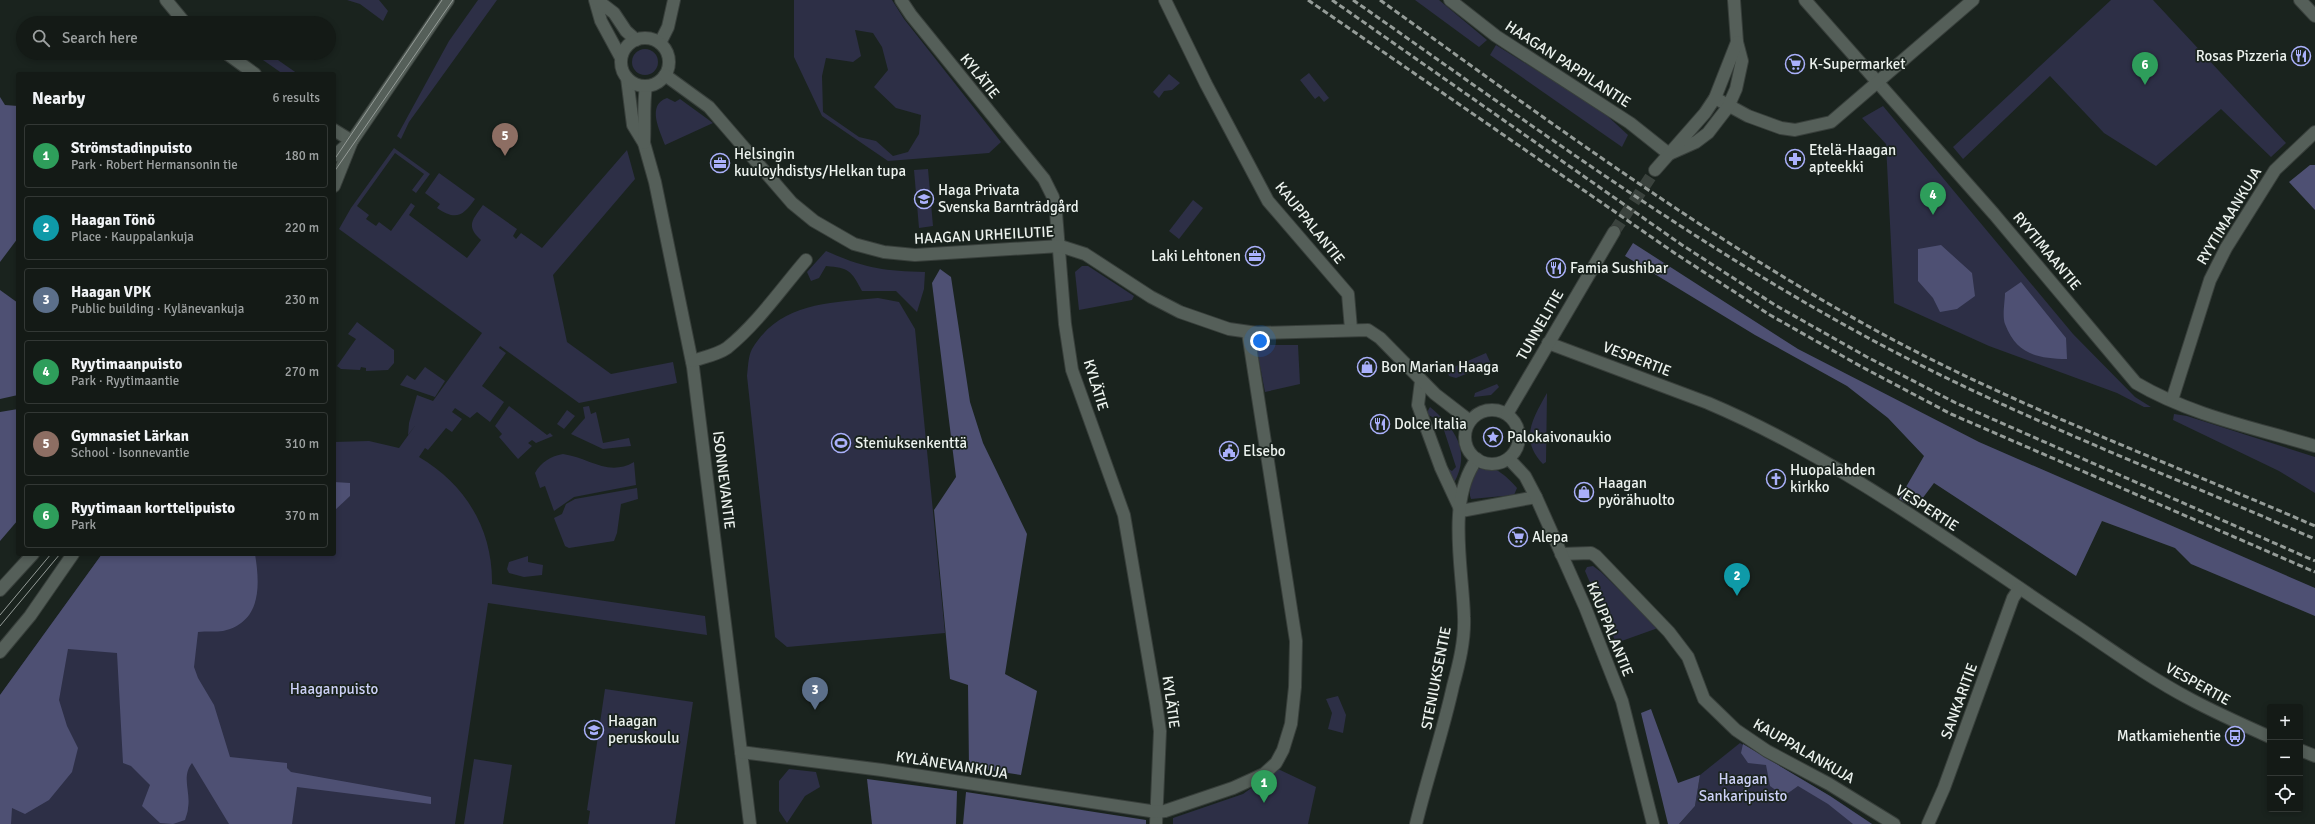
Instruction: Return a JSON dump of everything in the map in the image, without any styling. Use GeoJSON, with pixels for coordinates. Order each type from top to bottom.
{"type":"FeatureCollection","features":[{"type":"Feature","properties":{"kind":"street"},"geometry":{"type":"LineString","coordinates":[[166,0],[179,16]]}},
{"type":"Feature","properties":{"kind":"street"},"geometry":{"type":"LineString","coordinates":[[336,181],[352,141],[448,0]]}},
{"type":"Feature","properties":{"kind":"street"},"geometry":{"type":"LineString","coordinates":[[596,0],[614,13],[626,31],[636,40]]}},
{"type":"Feature","properties":{"kind":"street"},"geometry":{"type":"LineString","coordinates":[[596,0],[601,21],[621,58],[623,72],[627,78],[639,86],[646,86],[660,81],[668,69],[668,54],[660,43],[644,38],[636,40],[624,50],[621,58]]}},
{"type":"Feature","properties":{"kind":"street"},"geometry":{"type":"LineString","coordinates":[[660,43],[668,27],[674,0]]}},
{"type":"Feature","properties":{"kind":"street","name":"KYLÄTIE"},"geometry":{"type":"LineString","coordinates":[[901,0],[911,15],[1044,178],[1053,197],[1060,246],[1066,324],[1072,370],[1124,515],[1156,702],[1160,731],[1156,818]]}},
{"type":"Feature","properties":{"kind":"street","name":"KAUPPALANTIE"},"geometry":{"type":"LineString","coordinates":[[1165,0],[1206,84],[1268,201],[1348,294],[1351,329]]}},
{"type":"Feature","properties":{"kind":"street","name":"HAAGAN PAPPILANTIE"},"geometry":{"type":"LineString","coordinates":[[1450,0],[1496,36],[1630,123],[1669,154]]}},
{"type":"Feature","properties":{"kind":"street"},"geometry":{"type":"LineString","coordinates":[[1669,154],[1696,142],[1708,133],[1728,107],[1736,88],[1742,61],[1737,42],[1734,0]]}},
{"type":"Feature","properties":{"kind":"street","name":"RYYTIMAANTIE"},"geometry":{"type":"LineString","coordinates":[[1805,0],[1994,214],[2136,383],[2156,395],[2212,416],[2315,446]]}},
{"type":"Feature","properties":{"kind":"street"},"geometry":{"type":"LineString","coordinates":[[1715,98],[1728,107],[1781,128],[1795,130],[1831,122],[1973,0]]}},
{"type":"Feature","properties":{"kind":"street"},"geometry":{"type":"LineString","coordinates":[[2300,0],[2315,16]]}},
{"type":"Feature","properties":{"kind":"street"},"geometry":{"type":"LineString","coordinates":[[1655,170],[1705,113],[1715,98],[1737,42]]}},
{"type":"Feature","properties":{"kind":"street"},"geometry":{"type":"LineString","coordinates":[[236,60],[252,72]]}},
{"type":"Feature","properties":{"kind":"street","name":"HAAGAN URHEILUTIE"},"geometry":{"type":"LineString","coordinates":[[665,75],[709,107],[792,203],[814,221],[854,244],[884,252],[915,255],[1060,246],[1085,254],[1151,297],[1180,312],[1229,329],[1248,333],[1351,329]]}},
{"type":"Feature","properties":{"kind":"street","name":"ISONNEVANTIE"},"geometry":{"type":"LineString","coordinates":[[627,78],[633,125],[644,143]]}},
{"type":"Feature","properties":{"kind":"street","name":"ISONNEVANTIE"},"geometry":{"type":"LineString","coordinates":[[646,86],[643,107],[645,123],[644,143],[670,248],[692,361],[730,650],[750,824]]}},
{"type":"Feature","properties":{"kind":"street"},"geometry":{"type":"LineString","coordinates":[[336,131],[352,141]]}},
{"type":"Feature","properties":{"kind":"street","name":"RYYTIMAANKUJA"},"geometry":{"type":"LineString","coordinates":[[2172,400],[2210,280],[2226,248],[2275,170],[2315,132]]}},
{"type":"Feature","properties":{"kind":"street"},"geometry":{"type":"LineString","coordinates":[[336,154],[352,141]]}},
{"type":"Feature","properties":{"kind":"street","name":"TUNNELITIE"},"geometry":{"type":"LineString","coordinates":[[1507,414],[1614,232]]}},
{"type":"Feature","properties":{"kind":"street"},"geometry":{"type":"LineString","coordinates":[[692,361],[716,354],[727,348],[752,323],[806,260]]}},
{"type":"Feature","properties":{"kind":"street"},"geometry":{"type":"LineString","coordinates":[[1351,329],[1368,330],[1380,338],[1422,381],[1470,421]]}},
{"type":"Feature","properties":{"kind":"street"},"geometry":{"type":"LineString","coordinates":[[1156,818],[1233,788],[1264,774],[1276,763],[1283,750],[1291,724],[1295,688],[1296,640],[1248,333]]}},
{"type":"Feature","properties":{"kind":"street","name":"VESPERTIE"},"geometry":{"type":"LineString","coordinates":[[1548,343],[1734,414],[1812,456],[1918,520],[2178,693],[2216,713],[2267,736]]}},
{"type":"Feature","properties":{"kind":"street"},"geometry":{"type":"LineString","coordinates":[[1422,381],[1418,405],[1441,468],[1461,510],[1536,497]]}},
{"type":"Feature","properties":{"kind":"street"},"geometry":{"type":"LineString","coordinates":[[1487,410],[1500,411],[1507,414],[1514,420],[1520,436],[1517,448],[1509,459],[1493,464],[1477,459],[1471,454],[1466,442],[1466,429],[1470,421],[1476,415],[1487,410]]}},
{"type":"Feature","properties":{"kind":"street","name":"STENIUKSENTIE"},"geometry":{"type":"LineString","coordinates":[[1416,824],[1443,729],[1461,652],[1464,618],[1458,532],[1464,482],[1477,459]]}},
{"type":"Feature","properties":{"kind":"street","name":"KAUPPALANTIE"},"geometry":{"type":"LineString","coordinates":[[1509,459],[1525,476],[1536,497],[1622,701],[1653,824]]}},
{"type":"Feature","properties":{"kind":"street","name":"KAUPPALANKUJA"},"geometry":{"type":"LineString","coordinates":[[1561,554],[1591,553],[1596,556],[1669,632],[1688,657],[1704,699],[1736,730],[1767,751],[1829,784],[1894,824]]}},
{"type":"Feature","properties":{"kind":"street"},"geometry":{"type":"LineString","coordinates":[[0,590],[31,556]]}},
{"type":"Feature","properties":{"kind":"street"},"geometry":{"type":"LineString","coordinates":[[0,652],[30,616],[72,556]]}},
{"type":"Feature","properties":{"kind":"street","name":"SANKARITIE"},"geometry":{"type":"LineString","coordinates":[[1928,824],[1944,788],[2019,588]]}},
{"type":"Feature","properties":{"kind":"street"},"geometry":{"type":"LineString","coordinates":[[2303,751],[2315,756]]}},
{"type":"Feature","properties":{"kind":"street","name":"KYLÄNEVANKUJA"},"geometry":{"type":"LineString","coordinates":[[741,752],[882,770],[1156,818]]}},
{"type":"Feature","properties":{"kind":"green space"},"geometry":{"type":"Polygon","coordinates":[[[347,0],[379,0],[388,11],[383,21],[360,4],[347,0]]]}},
{"type":"Feature","properties":{"kind":"green space"},"geometry":{"type":"Polygon","coordinates":[[[478,0],[497,0],[409,122],[401,139],[397,136],[449,41],[478,0]]]}},
{"type":"Feature","properties":{"kind":"green space"},"geometry":{"type":"Polygon","coordinates":[[[794,0],[892,0],[904,19],[1001,142],[989,153],[888,161],[822,116],[794,57],[794,0]],[[855,30],[861,56],[853,62],[826,58],[822,76],[823,112],[859,137],[876,141],[893,156],[908,152],[919,134],[921,115],[896,108],[874,87],[888,70],[882,47],[873,33],[855,30]]]}},
{"type":"Feature","properties":{"kind":"green space"},"geometry":{"type":"Polygon","coordinates":[[[1415,0],[1439,0],[1487,40],[1479,47],[1415,0]]]}},
{"type":"Feature","properties":{"kind":"green space"},"geometry":{"type":"Polygon","coordinates":[[[2111,0],[2153,0],[2286,143],[2271,157],[2221,109],[2156,166],[2104,133],[2050,76],[1963,159],[1953,147],[2111,0]]]}},
{"type":"Feature","properties":{"kind":"green space"},"geometry":{"type":"Polygon","coordinates":[[[1496,45],[1602,111],[1628,135],[1622,147],[1490,55],[1496,45]]]}},
{"type":"Feature","properties":{"kind":"green space"},"geometry":{"type":"Polygon","coordinates":[[[645,49],[654,53],[658,62],[654,71],[645,75],[636,71],[632,62],[636,53],[645,49]]]}},
{"type":"Feature","properties":{"kind":"green space"},"geometry":{"type":"Polygon","coordinates":[[[263,60],[278,60],[295,72],[280,72],[263,60]]]}},
{"type":"Feature","properties":{"kind":"green space"},"geometry":{"type":"Polygon","coordinates":[[[1309,73],[1329,98],[1324,102],[1319,96],[1315,99],[1300,80],[1309,73]]]}},
{"type":"Feature","properties":{"kind":"green space"},"geometry":{"type":"Polygon","coordinates":[[[1169,74],[1180,83],[1172,90],[1164,91],[1159,98],[1153,92],[1169,74]]]}},
{"type":"Feature","properties":{"kind":"green space"},"geometry":{"type":"Polygon","coordinates":[[[667,98],[675,102],[680,99],[713,123],[665,145],[656,119],[656,112],[657,106],[661,101],[667,98]]]}},
{"type":"Feature","properties":{"kind":"green space"},"geometry":{"type":"Polygon","coordinates":[[[1883,106],[2073,334],[2135,397],[2151,407],[2144,407],[2117,393],[1989,346],[1894,303],[1886,144],[1862,118],[1883,106]]]}},
{"type":"Feature","properties":{"kind":"green space","name":"Haaganpuisto"},"geometry":{"type":"Polygon","coordinates":[[[394,148],[430,174],[416,193],[412,190],[424,174],[395,153],[357,206],[369,215],[366,219],[376,226],[379,222],[391,231],[411,203],[415,206],[409,215],[467,258],[481,240],[473,231],[472,222],[483,205],[517,229],[513,236],[516,239],[521,233],[542,248],[627,150],[635,179],[553,275],[567,342],[611,374],[673,362],[677,383],[579,403],[500,346],[499,348],[506,353],[482,386],[504,402],[490,422],[477,412],[470,418],[455,408],[452,412],[462,419],[452,432],[446,428],[428,450],[425,448],[419,457],[450,480],[473,510],[487,545],[491,564],[492,584],[705,616],[707,635],[488,603],[455,824],[0,824],[0,695],[101,556],[336,556],[336,442],[369,441],[399,448],[417,423],[408,435],[409,423],[417,395],[433,401],[482,333],[339,229],[351,208],[394,148]]]}},
{"type":"Feature","properties":{"kind":"green space"},"geometry":{"type":"Polygon","coordinates":[[[928,169],[933,226],[919,228],[914,170],[928,169]]]}},
{"type":"Feature","properties":{"kind":"green space"},"geometry":{"type":"Polygon","coordinates":[[[439,173],[475,199],[463,213],[454,215],[444,212],[437,208],[440,204],[425,193],[439,173]]]}},
{"type":"Feature","properties":{"kind":"green space"},"geometry":{"type":"Polygon","coordinates":[[[1193,200],[1203,208],[1179,239],[1169,231],[1193,200]]]}},
{"type":"Feature","properties":{"kind":"green space"},"geometry":{"type":"Polygon","coordinates":[[[826,251],[839,257],[874,268],[925,272],[924,289],[917,312],[896,291],[862,291],[852,274],[845,269],[826,266],[819,278],[811,281],[807,272],[826,251]]]}},
{"type":"Feature","properties":{"kind":"green space"},"geometry":{"type":"Polygon","coordinates":[[[1082,266],[1088,266],[1134,296],[1132,300],[1079,310],[1075,272],[1082,266]]]}},
{"type":"Feature","properties":{"kind":"green space","name":"Steniuksenkenttä"},"geometry":{"type":"Polygon","coordinates":[[[878,298],[899,302],[915,329],[945,633],[787,647],[775,637],[747,376],[748,362],[752,349],[763,334],[777,322],[792,314],[824,304],[878,298]]]}},
{"type":"Feature","properties":{"kind":"green space"},"geometry":{"type":"Polygon","coordinates":[[[357,322],[394,350],[394,363],[388,370],[366,371],[366,368],[361,367],[360,370],[341,369],[337,366],[356,339],[348,334],[357,322]]]}},
{"type":"Feature","properties":{"kind":"green space"},"geometry":{"type":"Polygon","coordinates":[[[1256,345],[1298,345],[1300,384],[1265,392],[1256,345]]]}},
{"type":"Feature","properties":{"kind":"green space"},"geometry":{"type":"Polygon","coordinates":[[[1486,353],[1491,364],[1456,378],[1449,376],[1447,370],[1486,353]]]}},
{"type":"Feature","properties":{"kind":"green space"},"geometry":{"type":"Polygon","coordinates":[[[425,367],[445,381],[435,397],[400,385],[407,375],[415,380],[425,367]]]}},
{"type":"Feature","properties":{"kind":"green space"},"geometry":{"type":"Polygon","coordinates":[[[1497,384],[1499,387],[1491,395],[1474,397],[1475,393],[1497,384]]]}},
{"type":"Feature","properties":{"kind":"green space"},"geometry":{"type":"Polygon","coordinates":[[[1547,393],[1546,462],[1543,464],[1536,455],[1530,437],[1533,420],[1547,393]]]}},
{"type":"Feature","properties":{"kind":"green space"},"geometry":{"type":"Polygon","coordinates":[[[509,406],[547,435],[550,433],[553,436],[536,443],[532,440],[528,443],[532,446],[518,459],[499,437],[502,434],[495,426],[509,406]]]}},
{"type":"Feature","properties":{"kind":"green space"},"geometry":{"type":"Polygon","coordinates":[[[589,406],[591,414],[596,412],[603,443],[629,438],[631,446],[603,449],[571,434],[585,418],[583,407],[589,406]]]}},
{"type":"Feature","properties":{"kind":"green space"},"geometry":{"type":"Polygon","coordinates":[[[1430,407],[1453,431],[1458,440],[1461,450],[1461,460],[1459,471],[1454,483],[1447,468],[1452,471],[1456,467],[1441,421],[1426,414],[1430,407]]]}},
{"type":"Feature","properties":{"kind":"green space"},"geometry":{"type":"Polygon","coordinates":[[[567,410],[575,416],[564,429],[557,424],[567,410]]]}},
{"type":"Feature","properties":{"kind":"green space"},"geometry":{"type":"Polygon","coordinates":[[[2174,414],[2187,416],[2315,457],[2315,493],[2279,471],[2173,420],[2174,414]]]}},
{"type":"Feature","properties":{"kind":"green space"},"geometry":{"type":"Polygon","coordinates":[[[563,454],[607,467],[616,468],[634,462],[636,485],[574,497],[554,511],[545,486],[540,488],[535,473],[547,460],[554,456],[563,454]]]}},
{"type":"Feature","properties":{"kind":"green space"},"geometry":{"type":"Polygon","coordinates":[[[1484,467],[1494,469],[1507,477],[1517,488],[1514,495],[1471,499],[1470,488],[1473,480],[1478,469],[1484,467]]]}},
{"type":"Feature","properties":{"kind":"green space"},"geometry":{"type":"Polygon","coordinates":[[[637,488],[638,499],[621,504],[617,533],[614,541],[569,548],[565,546],[554,518],[562,514],[566,504],[575,499],[637,488]]]}},
{"type":"Feature","properties":{"kind":"green space"},"geometry":{"type":"Polygon","coordinates":[[[528,556],[528,562],[543,565],[542,575],[524,577],[509,573],[507,569],[509,562],[528,556]]]}},
{"type":"Feature","properties":{"kind":"green space"},"geometry":{"type":"Polygon","coordinates":[[[1593,566],[1658,628],[1616,643],[1585,571],[1587,567],[1593,566]]]}},
{"type":"Feature","properties":{"kind":"green space"},"geometry":{"type":"Polygon","coordinates":[[[605,689],[693,702],[675,824],[588,824],[590,811],[587,810],[605,689]]]}},
{"type":"Feature","properties":{"kind":"green space"},"geometry":{"type":"Polygon","coordinates":[[[1338,696],[1346,715],[1343,733],[1328,729],[1332,713],[1326,699],[1338,696]]]}},
{"type":"Feature","properties":{"kind":"green space","name":"Haagan Sankaripuisto"},"geometry":{"type":"Polygon","coordinates":[[[1740,743],[1830,796],[1872,824],[1679,824],[1695,806],[1700,775],[1740,743]]]}},
{"type":"Feature","properties":{"kind":"green space"},"geometry":{"type":"Polygon","coordinates":[[[474,759],[512,765],[503,824],[464,824],[474,759]]]}},
{"type":"Feature","properties":{"kind":"green space"},"geometry":{"type":"Polygon","coordinates":[[[789,769],[816,772],[820,787],[805,796],[787,823],[779,811],[779,781],[789,769]]]}},
{"type":"Feature","properties":{"kind":"green space"},"geometry":{"type":"Polygon","coordinates":[[[1278,769],[1316,787],[1308,824],[1173,824],[1173,818],[1243,794],[1278,769]]]}},
{"type":"Feature","properties":{"kind":"shaded area"},"geometry":{"type":"Polygon","coordinates":[[[0,97],[5,105],[16,106],[16,241],[0,262],[0,97]]]}},
{"type":"Feature","properties":{"kind":"shaded area"},"geometry":{"type":"Polygon","coordinates":[[[2310,165],[2315,165],[2315,210],[2289,182],[2310,165]]]}},
{"type":"Feature","properties":{"kind":"shaded area"},"geometry":{"type":"Polygon","coordinates":[[[1633,243],[1798,349],[1979,442],[2315,588],[2315,616],[2191,564],[2175,548],[2102,521],[2076,576],[1934,483],[1916,507],[1899,499],[1924,456],[1888,418],[1847,386],[1755,335],[1625,256],[1633,243]]]}},
{"type":"Feature","properties":{"kind":"shaded area"},"geometry":{"type":"Polygon","coordinates":[[[1941,245],[1972,273],[1975,296],[1957,309],[1940,312],[1933,298],[1918,281],[1918,249],[1941,245]]]}},
{"type":"Feature","properties":{"kind":"shaded area"},"geometry":{"type":"Polygon","coordinates":[[[940,269],[951,277],[970,402],[983,443],[1027,534],[1005,674],[1037,691],[1021,775],[969,767],[968,685],[950,679],[934,510],[956,477],[932,283],[940,269]]]}},
{"type":"Feature","properties":{"kind":"shaded area"},"geometry":{"type":"Polygon","coordinates":[[[2021,282],[2066,338],[2067,359],[2037,356],[2029,353],[2016,342],[2010,334],[2004,321],[2005,293],[2021,282]]]}},
{"type":"Feature","properties":{"kind":"shaded area"},"geometry":{"type":"Polygon","coordinates":[[[0,290],[16,302],[16,395],[0,399],[0,290]]]}},
{"type":"Feature","properties":{"kind":"shaded area"},"geometry":{"type":"Polygon","coordinates":[[[16,409],[16,522],[0,541],[0,412],[16,409]]]}},
{"type":"Feature","properties":{"kind":"shaded area"},"geometry":{"type":"Polygon","coordinates":[[[336,482],[350,483],[350,496],[336,509],[336,482]]]}},
{"type":"Feature","properties":{"kind":"shaded area"},"geometry":{"type":"Polygon","coordinates":[[[101,556],[255,556],[258,578],[256,601],[252,611],[245,620],[236,626],[223,631],[198,632],[194,667],[198,678],[214,705],[230,757],[287,763],[287,768],[291,772],[431,797],[431,804],[297,787],[292,824],[229,824],[192,763],[187,774],[189,802],[185,820],[173,824],[160,823],[142,806],[150,785],[131,766],[123,763],[117,653],[68,649],[59,700],[67,726],[78,748],[72,772],[49,800],[25,814],[12,808],[11,824],[0,824],[0,695],[101,556]]]}},
{"type":"Feature","properties":{"kind":"shaded area"},"geometry":{"type":"Polygon","coordinates":[[[1651,709],[1678,783],[1700,775],[1695,806],[1679,824],[1668,824],[1641,713],[1651,709]]]}},
{"type":"Feature","properties":{"kind":"shaded area"},"geometry":{"type":"Polygon","coordinates":[[[1743,744],[1830,796],[1872,824],[1853,824],[1828,804],[1798,786],[1784,796],[1770,786],[1766,765],[1748,763],[1741,753],[1743,744]]]}},
{"type":"Feature","properties":{"kind":"shaded area"},"geometry":{"type":"Polygon","coordinates":[[[867,779],[957,791],[956,824],[872,824],[867,779]]]}},
{"type":"Feature","properties":{"kind":"shaded area"},"geometry":{"type":"Polygon","coordinates":[[[966,792],[1146,820],[1146,824],[963,824],[966,792]]]}},
{"type":"Feature","properties":{"kind":"tunnel"},"geometry":{"type":"LineString","coordinates":[[1614,232],[1655,170]]}},
{"type":"Feature","properties":{"kind":"tram line"},"geometry":{"type":"LineString","coordinates":[[336,157],[442,0]]}},
{"type":"Feature","properties":{"kind":"tram line"},"geometry":{"type":"LineString","coordinates":[[336,169],[453,0]]}},
{"type":"Feature","properties":{"kind":"tram line"},"geometry":{"type":"LineString","coordinates":[[0,615],[49,556]]}},
{"type":"Feature","properties":{"kind":"tram line"},"geometry":{"type":"LineString","coordinates":[[0,626],[58,556]]}},
{"type":"Feature","properties":{"kind":"railway"},"geometry":{"type":"LineString","coordinates":[[1308,0],[1676,254],[1770,315],[1862,367],[1951,414],[2315,572]]}},
{"type":"Feature","properties":{"kind":"railway"},"geometry":{"type":"LineString","coordinates":[[1332,0],[1682,245],[1775,305],[1867,357],[1956,403],[2315,561]]}},
{"type":"Feature","properties":{"kind":"railway"},"geometry":{"type":"LineString","coordinates":[[1353,0],[1609,178],[1739,263],[1806,303],[1874,341],[1982,395],[2092,444],[2315,539]]}},
{"type":"Feature","properties":{"kind":"railway"},"geometry":{"type":"LineString","coordinates":[[1380,0],[1561,130],[1684,214],[1810,293],[1875,330],[1928,358],[2037,409],[2315,526]]}},
{"type":"Feature","properties":{"kind":"place","name":"Rosas Pizzeria"},"geometry":{"type":"Point","coordinates":[2301,56]}},
{"type":"Feature","properties":{"kind":"place","name":"K-Supermarket"},"geometry":{"type":"Point","coordinates":[1795,64]}},
{"type":"Feature","properties":{"kind":"place","name":"Ryytimaan korttelipuisto"},"geometry":{"type":"Point","coordinates":[2145,85]}},
{"type":"Feature","properties":{"kind":"place","name":"Gymnasiet Lärkan"},"geometry":{"type":"Point","coordinates":[505,156]}},
{"type":"Feature","properties":{"kind":"place","name":"Etelä-Haagan apteekki"},"geometry":{"type":"Point","coordinates":[1795,159]}},
{"type":"Feature","properties":{"kind":"place","name":"Helsingin kuuloyhdistys/Helkan tupa"},"geometry":{"type":"Point","coordinates":[720,163]}},
{"type":"Feature","properties":{"kind":"place","name":"Haga Privata Svenska Barnträdgård"},"geometry":{"type":"Point","coordinates":[924,199]}},
{"type":"Feature","properties":{"kind":"place","name":"Ryytimaanpuisto"},"geometry":{"type":"Point","coordinates":[1933,215]}},
{"type":"Feature","properties":{"kind":"place","name":"Laki Lehtonen"},"geometry":{"type":"Point","coordinates":[1255,256]}},
{"type":"Feature","properties":{"kind":"place","name":"Famia Sushibar"},"geometry":{"type":"Point","coordinates":[1556,268]}},
{"type":"Feature","properties":{"kind":"place","name":"Bon Marian Haaga"},"geometry":{"type":"Point","coordinates":[1367,367]}},
{"type":"Feature","properties":{"kind":"place","name":"Dolce Italia"},"geometry":{"type":"Point","coordinates":[1380,424]}},
{"type":"Feature","properties":{"kind":"place","name":"Palokaivonaukio"},"geometry":{"type":"Point","coordinates":[1493,437]}},
{"type":"Feature","properties":{"kind":"place","name":"Steniuksenkenttä"},"geometry":{"type":"Point","coordinates":[841,443]}},
{"type":"Feature","properties":{"kind":"place","name":"Elsebo"},"geometry":{"type":"Point","coordinates":[1229,451]}},
{"type":"Feature","properties":{"kind":"place","name":"Huopalahden kirkko"},"geometry":{"type":"Point","coordinates":[1776,479]}},
{"type":"Feature","properties":{"kind":"place","name":"Haagan pyörähuolto"},"geometry":{"type":"Point","coordinates":[1584,492]}},
{"type":"Feature","properties":{"kind":"place","name":"Alepa"},"geometry":{"type":"Point","coordinates":[1518,537]}},
{"type":"Feature","properties":{"kind":"place","name":"Haagan Tönö"},"geometry":{"type":"Point","coordinates":[1737,596]}},
{"type":"Feature","properties":{"kind":"place","name":"Haagan VPK"},"geometry":{"type":"Point","coordinates":[815,710]}},
{"type":"Feature","properties":{"kind":"place","name":"Haagan peruskoulu"},"geometry":{"type":"Point","coordinates":[594,730]}},
{"type":"Feature","properties":{"kind":"place","name":"Matkamiehentie"},"geometry":{"type":"Point","coordinates":[2235,736]}},
{"type":"Feature","properties":{"kind":"place","name":"Strömstadinpuisto"},"geometry":{"type":"Point","coordinates":[1264,803]}}]}
